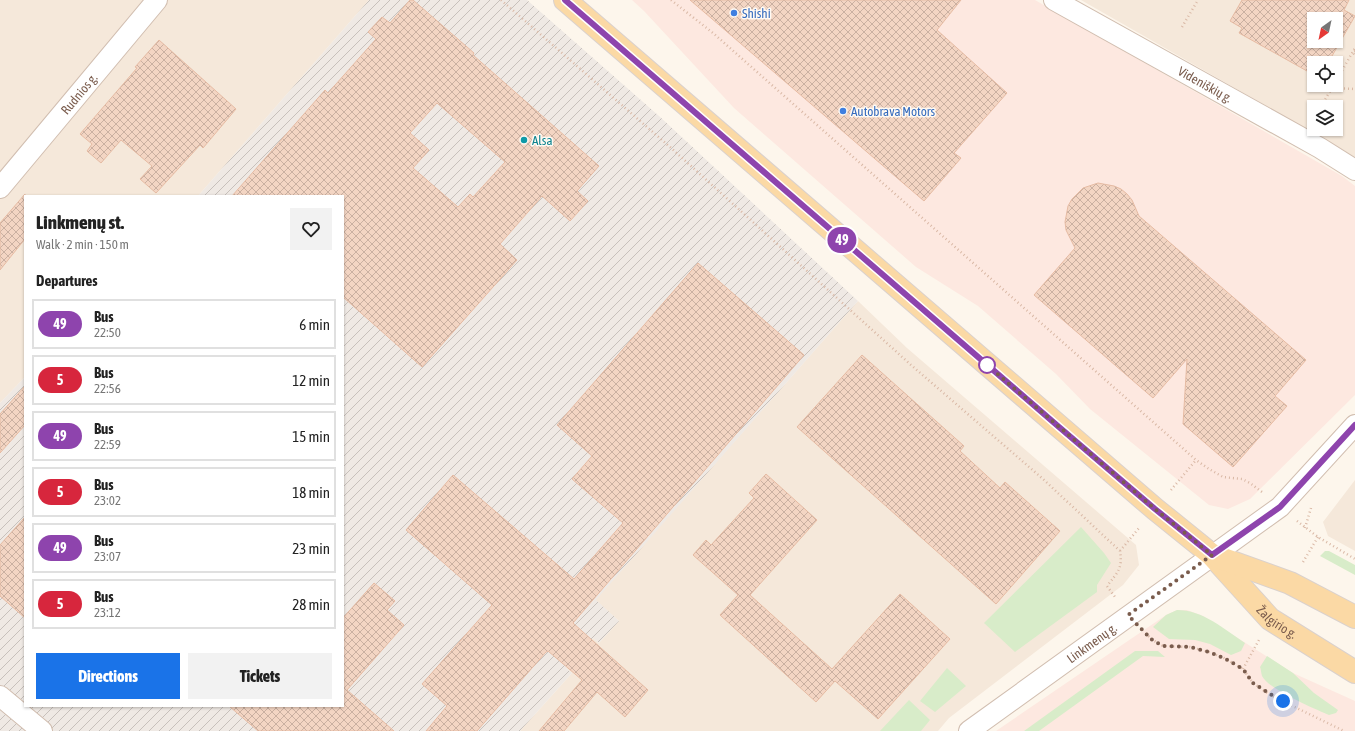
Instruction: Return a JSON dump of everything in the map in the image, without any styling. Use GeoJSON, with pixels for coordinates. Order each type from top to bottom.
{"type":"FeatureCollection","features":[{"type":"Feature","properties":{"kind":"main road","name":"Žalgirio g."},"geometry":{"type":"LineString","coordinates":[[565,0],[1059,427],[1155,509],[1212,555],[1270,619],[1355,672]]}},
{"type":"Feature","properties":{"kind":"main road","name":"Žalgirio g."},"geometry":{"type":"LineString","coordinates":[[1212,555],[1290,583],[1355,617]]}},
{"type":"Feature","properties":{"kind":"street","name":"Rudnios g."},"geometry":{"type":"LineString","coordinates":[[0,188],[158,0]]}},
{"type":"Feature","properties":{"kind":"street","name":"Videniškių g."},"geometry":{"type":"LineString","coordinates":[[1054,0],[1320,148],[1355,170]]}},
{"type":"Feature","properties":{"kind":"street","name":"Linkmenų g."},"geometry":{"type":"LineString","coordinates":[[969,731],[1128,615],[1280,507],[1355,424]]}},
{"type":"Feature","properties":{"kind":"street"},"geometry":{"type":"LineString","coordinates":[[0,696],[42,731]]}},
{"type":"Feature","properties":{"kind":"path"},"geometry":{"type":"LineString","coordinates":[[500,0],[670,147],[911,365],[1043,479],[1120,551],[1122,562],[1107,586],[1128,615],[1151,639],[1163,646],[1190,647],[1224,658],[1243,669],[1253,683],[1270,694],[1344,731]]}},
{"type":"Feature","properties":{"kind":"path"},"geometry":{"type":"LineString","coordinates":[[671,0],[713,33],[1196,460],[1223,477],[1242,479],[1250,482],[1314,534],[1355,559]]}},
{"type":"Feature","properties":{"kind":"path"},"geometry":{"type":"LineString","coordinates":[[1182,27],[1198,0]]}},
{"type":"Feature","properties":{"kind":"path"},"geometry":{"type":"LineString","coordinates":[[1343,70],[1355,48]]}},
{"type":"Feature","properties":{"kind":"path"},"geometry":{"type":"LineString","coordinates":[[1354,52],[1355,56]]}},
{"type":"Feature","properties":{"kind":"path"},"geometry":{"type":"LineString","coordinates":[[1343,87],[1355,89]]}},
{"type":"Feature","properties":{"kind":"path"},"geometry":{"type":"LineString","coordinates":[[1178,482],[1196,460]]}},
{"type":"Feature","properties":{"kind":"shaded area"},"geometry":{"type":"Polygon","coordinates":[[[0,0],[369,0],[199,195],[24,195],[24,378],[0,403],[0,0]]]}},
{"type":"Feature","properties":{"kind":"shaded area"},"geometry":{"type":"Polygon","coordinates":[[[369,0],[527,0],[659,116],[858,301],[596,600],[619,621],[599,643],[593,638],[566,668],[572,673],[520,731],[0,731],[0,403],[24,378],[24,707],[344,707],[344,195],[199,195],[369,0]]]}},
{"type":"Feature","properties":{"kind":"shaded area"},"geometry":{"type":"Polygon","coordinates":[[[632,0],[1035,0],[1342,176],[1355,186],[1355,395],[1250,499],[1228,509],[1209,505],[1090,409],[1056,374],[978,306],[916,267],[734,108],[632,0]]]}},
{"type":"Feature","properties":{"kind":"shaded area"},"geometry":{"type":"Polygon","coordinates":[[[1081,0],[1355,0],[1355,157],[1318,136],[1343,136],[1343,100],[1307,100],[1307,129],[1081,0]]]}},
{"type":"Feature","properties":{"kind":"shaded area"},"geometry":{"type":"Polygon","coordinates":[[[858,301],[907,348],[1136,545],[1139,565],[1123,585],[949,718],[938,731],[520,731],[572,673],[566,668],[593,638],[599,643],[619,621],[595,600],[858,301]]]}},
{"type":"Feature","properties":{"kind":"shaded area"},"geometry":{"type":"Polygon","coordinates":[[[1355,480],[1355,551],[1328,536],[1323,522],[1355,480]]]}},
{"type":"Feature","properties":{"kind":"shaded area"},"geometry":{"type":"Polygon","coordinates":[[[1177,610],[1187,610],[1203,616],[1293,673],[1355,701],[1355,731],[996,731],[1166,615],[1177,610]]]}},
{"type":"Feature","properties":{"kind":"green space"},"geometry":{"type":"Polygon","coordinates":[[[1081,527],[1111,563],[1097,585],[1097,592],[1015,652],[984,623],[1081,527]]]}},
{"type":"Feature","properties":{"kind":"green space"},"geometry":{"type":"Polygon","coordinates":[[[1325,551],[1329,551],[1355,565],[1355,575],[1320,556],[1325,551]]]}},
{"type":"Feature","properties":{"kind":"green space"},"geometry":{"type":"Polygon","coordinates":[[[1177,610],[1196,613],[1221,626],[1245,643],[1241,651],[1231,655],[1210,644],[1195,640],[1169,639],[1153,627],[1166,615],[1177,610]]]}},
{"type":"Feature","properties":{"kind":"green space"},"geometry":{"type":"Polygon","coordinates":[[[1135,651],[1158,651],[1165,657],[1143,656],[1039,731],[1024,731],[1135,651]]]}},
{"type":"Feature","properties":{"kind":"green space"},"geometry":{"type":"Polygon","coordinates":[[[1267,656],[1293,673],[1314,693],[1338,710],[1336,713],[1329,715],[1292,698],[1273,687],[1262,676],[1260,667],[1267,656]]]}},
{"type":"Feature","properties":{"kind":"green space"},"geometry":{"type":"Polygon","coordinates":[[[947,668],[966,686],[935,712],[920,701],[947,668]]]}},
{"type":"Feature","properties":{"kind":"green space"},"geometry":{"type":"Polygon","coordinates":[[[909,700],[930,720],[921,731],[880,731],[909,700]]]}},
{"type":"Feature","properties":{"kind":"building"},"geometry":{"type":"Polygon","coordinates":[[[410,0],[413,0],[599,166],[577,191],[588,201],[570,221],[542,196],[500,244],[517,260],[422,367],[344,298],[344,195],[233,195],[325,90],[328,93],[376,39],[368,32],[382,17],[390,23],[410,0]],[[437,103],[410,133],[429,150],[413,168],[458,207],[470,194],[473,197],[505,162],[437,103]]]}},
{"type":"Feature","properties":{"kind":"building"},"geometry":{"type":"Polygon","coordinates":[[[690,0],[961,0],[937,30],[1007,93],[954,153],[961,158],[924,201],[690,0]]]}},
{"type":"Feature","properties":{"kind":"building"},"geometry":{"type":"Polygon","coordinates":[[[1242,0],[1349,0],[1344,10],[1355,16],[1343,37],[1343,12],[1307,12],[1307,48],[1337,48],[1332,56],[1307,56],[1307,71],[1239,33],[1242,28],[1230,21],[1242,0]]]}},
{"type":"Feature","properties":{"kind":"building"},"geometry":{"type":"Polygon","coordinates":[[[159,40],[236,109],[203,148],[200,145],[156,193],[140,179],[152,166],[121,140],[101,163],[87,151],[92,144],[80,134],[159,40]]]}},
{"type":"Feature","properties":{"kind":"building"},"geometry":{"type":"Polygon","coordinates":[[[1098,183],[1114,186],[1127,194],[1132,200],[1139,216],[1306,360],[1275,396],[1287,406],[1233,467],[1183,424],[1187,359],[1153,398],[1034,295],[1075,248],[1066,230],[1065,222],[1068,206],[1072,199],[1083,188],[1098,183]]]}},
{"type":"Feature","properties":{"kind":"building"},"geometry":{"type":"Polygon","coordinates":[[[24,195],[24,240],[0,270],[0,223],[24,195]]]}},
{"type":"Feature","properties":{"kind":"building"},"geometry":{"type":"Polygon","coordinates":[[[698,263],[804,355],[573,623],[648,690],[625,717],[597,692],[564,731],[539,731],[582,680],[548,651],[477,731],[426,731],[447,706],[422,684],[492,605],[406,530],[453,475],[574,579],[623,523],[572,479],[592,456],[557,425],[698,263]]]}},
{"type":"Feature","properties":{"kind":"building"},"geometry":{"type":"Polygon","coordinates":[[[862,355],[964,446],[960,451],[1000,488],[1005,482],[1060,531],[996,604],[797,427],[862,355]]]}},
{"type":"Feature","properties":{"kind":"building"},"geometry":{"type":"Polygon","coordinates":[[[24,387],[24,426],[0,453],[0,414],[24,387]]]}},
{"type":"Feature","properties":{"kind":"building"},"geometry":{"type":"Polygon","coordinates":[[[766,474],[817,520],[750,595],[832,669],[900,594],[950,639],[878,719],[835,681],[816,702],[720,615],[738,595],[693,555],[706,540],[711,545],[754,498],[749,493],[766,474]]]}},
{"type":"Feature","properties":{"kind":"building"},"geometry":{"type":"Polygon","coordinates":[[[24,518],[24,617],[0,596],[0,545],[24,518]]]}},
{"type":"Feature","properties":{"kind":"building"},"geometry":{"type":"Polygon","coordinates":[[[374,583],[395,601],[387,610],[404,625],[347,690],[394,731],[258,731],[230,707],[344,707],[344,617],[374,583]]]}},
{"type":"Feature","properties":{"kind":"bus line","name":"49"},"geometry":{"type":"LineString","coordinates":[[565,0],[1059,427],[1155,509],[1212,555],[1280,507],[1355,425]]}},
{"type":"Feature","properties":{"kind":"place","name":"Shishi"},"geometry":{"type":"Point","coordinates":[734,13]}},
{"type":"Feature","properties":{"kind":"place","name":"Autobrava Motors"},"geometry":{"type":"Point","coordinates":[843,111]}},
{"type":"Feature","properties":{"kind":"place","name":"Alsa"},"geometry":{"type":"Point","coordinates":[524,140]}},
{"type":"Feature","properties":{"kind":"route"},"geometry":{"type":"LineString","coordinates":[[987,365],[1155,509],[1212,555],[1128,615],[1151,639],[1163,646],[1190,647],[1224,658],[1243,669],[1253,683],[1283,701]]}}]}
